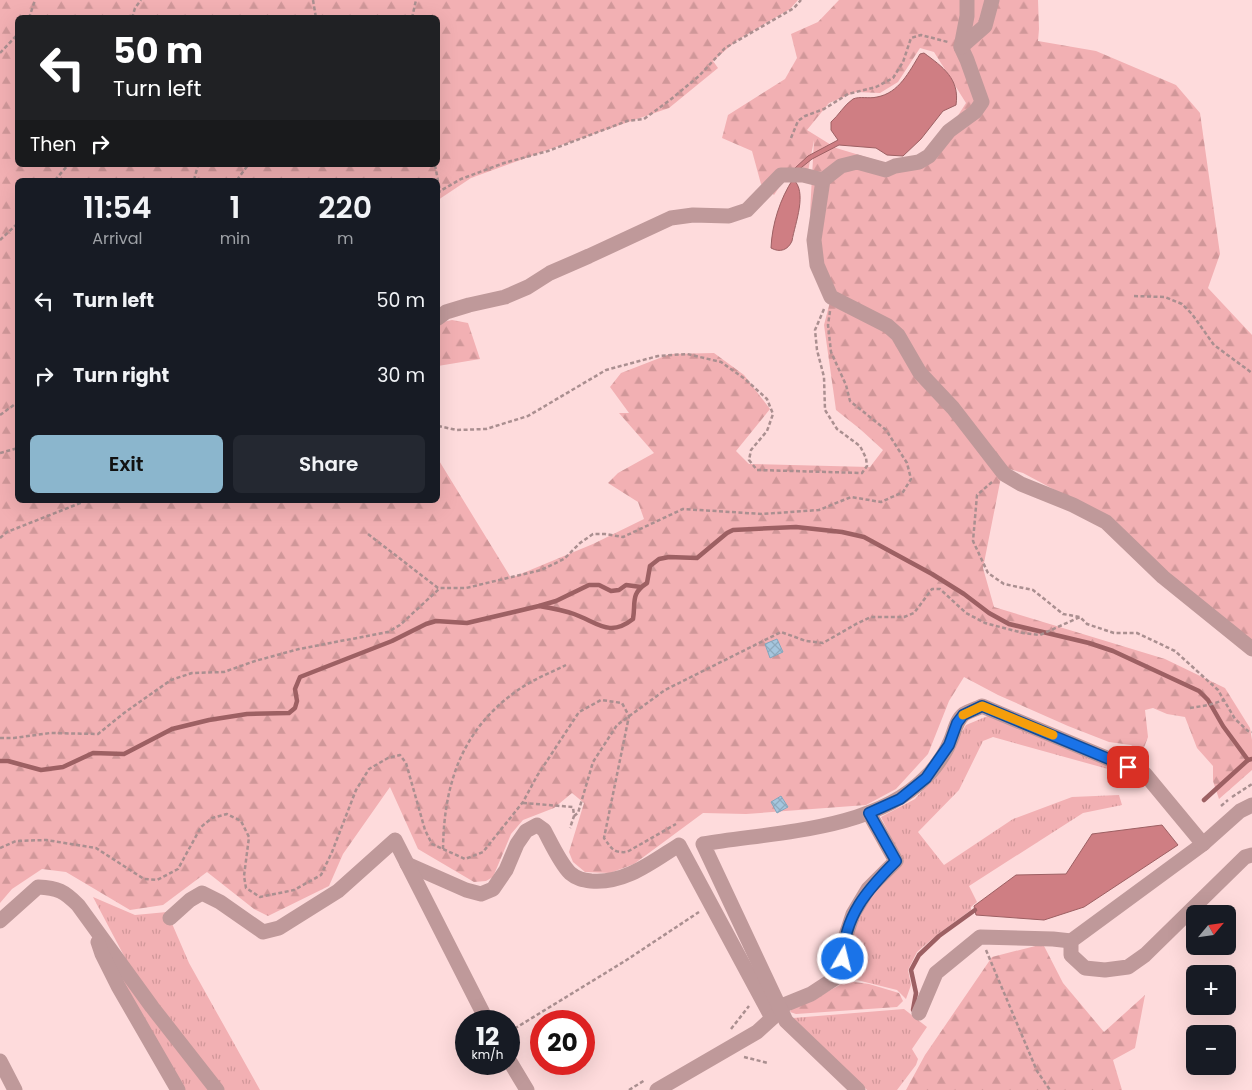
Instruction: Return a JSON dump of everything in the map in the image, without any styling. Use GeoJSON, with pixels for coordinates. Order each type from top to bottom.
{"type":"FeatureCollection","features":[{"type":"Feature","properties":{"kind":"street"},"geometry":{"type":"LineString","coordinates":[[967,0],[967,16],[961,47],[982,102],[975,112],[949,131],[929,156],[919,162],[895,166],[886,170],[857,162],[841,166],[823,180],[814,240],[817,264],[831,297],[888,326],[898,335],[920,373],[953,408],[1004,474],[1021,484],[1074,505],[1106,522],[1163,577],[1252,649]]}},
{"type":"Feature","properties":{"kind":"street"},"geometry":{"type":"LineString","coordinates":[[961,47],[985,26],[992,0]]}},
{"type":"Feature","properties":{"kind":"street"},"geometry":{"type":"LineString","coordinates":[[440,316],[446,312],[504,297],[528,287],[550,273],[671,218],[692,215],[729,216],[747,210],[781,174],[803,175],[823,180]]}},
{"type":"Feature","properties":{"kind":"street"},"geometry":{"type":"LineString","coordinates":[[778,1012],[703,844],[742,837],[781,834],[869,813],[900,799],[926,778],[949,745],[957,723],[963,715],[982,706],[1145,774],[1203,844]]}},
{"type":"Feature","properties":{"kind":"street"},"geometry":{"type":"LineString","coordinates":[[919,1012],[936,973],[980,938],[1071,941],[1203,844],[1240,811],[1252,805]]}},
{"type":"Feature","properties":{"kind":"street"},"geometry":{"type":"LineString","coordinates":[[657,1090],[757,1032],[778,1012],[811,994],[843,973],[844,944],[854,914],[868,889],[896,861],[869,813]]}},
{"type":"Feature","properties":{"kind":"street"},"geometry":{"type":"LineString","coordinates":[[407,864],[466,890],[481,894],[493,889],[506,870],[521,838],[526,831],[537,826],[544,830],[569,872],[578,879],[598,881],[619,879],[642,869],[679,845],[711,905],[778,1012],[786,1022],[858,1090]]}},
{"type":"Feature","properties":{"kind":"street"},"geometry":{"type":"LineString","coordinates":[[170,918],[190,900],[202,893],[220,902],[263,932],[279,928],[338,891],[395,840],[481,1010]]}},
{"type":"Feature","properties":{"kind":"street"},"geometry":{"type":"LineString","coordinates":[[1071,941],[1071,955],[1085,968],[1105,970],[1128,967],[1145,955],[1245,857],[1252,855]]}},
{"type":"Feature","properties":{"kind":"street"},"geometry":{"type":"LineString","coordinates":[[0,921],[38,887],[64,892],[78,905],[152,1007],[217,1090]]}},
{"type":"Feature","properties":{"kind":"street"},"geometry":{"type":"LineString","coordinates":[[94,926],[102,954],[118,986],[178,1090]]}},
{"type":"Feature","properties":{"kind":"street"},"geometry":{"type":"LineString","coordinates":[[0,1061],[15,1090]]}},
{"type":"Feature","properties":{"kind":"street"},"geometry":{"type":"LineString","coordinates":[[518,1075],[527,1090]]}},
{"type":"Feature","properties":{"kind":"path"},"geometry":{"type":"LineString","coordinates":[[30,15],[35,0]]}},
{"type":"Feature","properties":{"kind":"path"},"geometry":{"type":"LineString","coordinates":[[133,15],[141,0]]}},
{"type":"Feature","properties":{"kind":"path"},"geometry":{"type":"LineString","coordinates":[[313,0],[316,15]]}},
{"type":"Feature","properties":{"kind":"path"},"geometry":{"type":"LineString","coordinates":[[413,15],[416,0]]}},
{"type":"Feature","properties":{"kind":"path"},"geometry":{"type":"LineString","coordinates":[[440,192],[461,179],[504,163],[548,151],[627,121],[644,119],[699,76],[725,48],[794,8],[801,0]]}},
{"type":"Feature","properties":{"kind":"path"},"geometry":{"type":"LineString","coordinates":[[791,138],[798,121],[805,116],[824,109],[848,94],[876,87],[893,78],[903,62],[911,38],[921,35],[961,47]]}},
{"type":"Feature","properties":{"kind":"path"},"geometry":{"type":"LineString","coordinates":[[0,53],[15,37]]}},
{"type":"Feature","properties":{"kind":"path"},"geometry":{"type":"LineString","coordinates":[[57,178],[66,167]]}},
{"type":"Feature","properties":{"kind":"path"},"geometry":{"type":"LineString","coordinates":[[238,178],[247,167]]}},
{"type":"Feature","properties":{"kind":"path"},"geometry":{"type":"LineString","coordinates":[[0,240],[15,226]]}},
{"type":"Feature","properties":{"kind":"path"},"geometry":{"type":"LineString","coordinates":[[1134,296],[1165,297],[1182,304],[1192,314],[1214,345],[1252,373]]}},
{"type":"Feature","properties":{"kind":"path"},"geometry":{"type":"LineString","coordinates":[[440,426],[456,430],[486,429],[528,416],[606,370],[658,356],[687,354],[721,362],[745,379],[767,400],[773,414],[767,431],[751,450],[749,460],[757,470],[862,473],[867,466],[866,458],[860,446],[837,429],[825,410],[824,377],[817,350],[815,330],[831,297]]}},
{"type":"Feature","properties":{"kind":"path"},"geometry":{"type":"LineString","coordinates":[[368,534],[440,588],[466,588],[541,570],[564,559],[592,534],[623,537],[683,509],[762,514],[819,510],[851,498],[881,502],[903,492],[911,480],[907,463],[886,430],[850,402],[846,385],[831,352],[828,325],[831,297]]}},
{"type":"Feature","properties":{"kind":"path"},"geometry":{"type":"LineString","coordinates":[[0,415],[15,404]]}},
{"type":"Feature","properties":{"kind":"path"},"geometry":{"type":"LineString","coordinates":[[0,453],[15,449]]}},
{"type":"Feature","properties":{"kind":"path"},"geometry":{"type":"LineString","coordinates":[[1004,474],[985,486],[977,495],[973,541],[988,573],[1004,584],[1033,590],[1063,614],[1080,617],[1087,624],[1114,633],[1137,633],[1175,651],[1218,690],[1235,719],[1248,731],[1252,732]]}},
{"type":"Feature","properties":{"kind":"path"},"geometry":{"type":"LineString","coordinates":[[0,538],[7,532],[80,503]]}},
{"type":"Feature","properties":{"kind":"path"},"geometry":{"type":"LineString","coordinates":[[0,738],[50,733],[98,734],[171,680],[192,673],[224,672],[299,649],[388,632],[400,625],[440,588]]}},
{"type":"Feature","properties":{"kind":"path"},"geometry":{"type":"LineString","coordinates":[[574,816],[578,813],[593,762],[617,725],[665,690],[782,632],[806,641],[823,643],[856,624],[871,618],[904,617],[914,613],[932,589],[940,589],[966,613],[985,623],[1023,633],[1040,635],[1080,617]]}},
{"type":"Feature","properties":{"kind":"path"},"geometry":{"type":"LineString","coordinates":[[443,850],[444,820],[455,770],[468,742],[488,715],[519,689],[566,665]]}},
{"type":"Feature","properties":{"kind":"path"},"geometry":{"type":"LineString","coordinates":[[0,848],[16,841],[46,840],[96,848],[144,879],[156,880],[178,869],[201,827],[212,818],[227,814],[240,821],[249,837],[244,876],[246,888],[260,897],[294,890],[321,875],[356,790],[369,769],[388,758],[400,755],[406,762],[425,830],[432,844],[465,859],[483,852],[523,802],[537,776],[579,712],[601,700],[622,703],[629,716],[604,838],[612,850],[619,853],[627,852],[676,824]]}},
{"type":"Feature","properties":{"kind":"path"},"geometry":{"type":"LineString","coordinates":[[1190,708],[1224,700]]}},
{"type":"Feature","properties":{"kind":"path"},"geometry":{"type":"LineString","coordinates":[[1221,806],[1252,784]]}},
{"type":"Feature","properties":{"kind":"path"},"geometry":{"type":"LineString","coordinates":[[523,802],[573,808],[574,816],[570,828]]}},
{"type":"Feature","properties":{"kind":"path"},"geometry":{"type":"LineString","coordinates":[[520,1025],[625,961],[682,922],[711,905]]}},
{"type":"Feature","properties":{"kind":"path"},"geometry":{"type":"LineString","coordinates":[[980,938],[1037,1071],[1050,1090]]}},
{"type":"Feature","properties":{"kind":"path"},"geometry":{"type":"LineString","coordinates":[[744,1057],[768,1063]]}},
{"type":"Feature","properties":{"kind":"green space"},"geometry":{"type":"Polygon","coordinates":[[[0,0],[798,0],[790,9],[736,41],[713,61],[718,68],[669,108],[471,178],[440,199],[440,178],[15,178],[15,503],[440,503],[440,462],[511,578],[593,544],[644,519],[638,502],[608,483],[618,473],[654,453],[619,413],[629,413],[610,387],[621,373],[670,354],[714,353],[744,375],[770,409],[736,451],[749,464],[870,467],[883,450],[836,410],[824,325],[831,298],[810,213],[814,140],[806,182],[788,174],[774,195],[761,184],[752,151],[722,138],[728,115],[785,79],[797,58],[791,34],[818,22],[839,0],[1038,0],[1038,41],[1096,51],[1176,85],[1200,113],[1220,254],[1208,288],[1252,335],[1252,642],[1081,504],[1023,473],[1003,467],[983,568],[994,607],[1165,659],[1225,688],[1250,728],[1252,770],[1219,799],[1213,781],[1213,766],[1197,748],[1185,717],[1167,714],[1153,708],[1145,710],[1148,737],[1142,753],[1131,745],[1109,742],[1068,726],[998,695],[964,677],[949,701],[928,754],[896,789],[866,805],[746,814],[703,813],[634,864],[610,873],[585,872],[573,862],[569,852],[584,803],[572,793],[554,808],[523,820],[511,834],[493,877],[486,881],[474,882],[418,849],[390,787],[343,854],[329,886],[268,916],[254,909],[207,872],[163,905],[130,910],[66,872],[42,869],[12,889],[0,903],[0,0]],[[920,48],[898,82],[880,93],[856,92],[829,103],[807,130],[836,148],[896,166],[939,145],[966,103],[934,52],[920,48]]]}},
{"type":"Feature","properties":{"kind":"green space"},"geometry":{"type":"Polygon","coordinates":[[[452,320],[468,323],[480,359],[440,366],[440,323],[452,320]]]}},
{"type":"Feature","properties":{"kind":"green space"},"geometry":{"type":"Polygon","coordinates":[[[990,715],[1121,768],[1119,775],[1112,776],[1108,769],[993,737],[983,741],[959,790],[918,832],[944,865],[1013,819],[1072,797],[1119,795],[1122,805],[1083,813],[969,886],[977,902],[971,907],[971,910],[917,952],[908,970],[911,985],[906,999],[897,990],[849,978],[851,941],[861,913],[869,900],[903,862],[881,817],[915,799],[935,776],[966,725],[990,715]]]}},
{"type":"Feature","properties":{"kind":"green space"},"geometry":{"type":"Polygon","coordinates":[[[93,897],[135,915],[167,912],[189,963],[260,1090],[222,1090],[132,971],[93,897]]]}},
{"type":"Feature","properties":{"kind":"green space"},"geometry":{"type":"Polygon","coordinates":[[[1043,944],[1063,983],[1104,1032],[1145,995],[1135,1048],[1113,1060],[1122,1090],[906,1090],[925,1055],[992,957],[1043,944]]]}},
{"type":"Feature","properties":{"kind":"green space"},"geometry":{"type":"Polygon","coordinates":[[[113,960],[212,1090],[184,1090],[134,1004],[113,960]]]}},
{"type":"Feature","properties":{"kind":"green space"},"geometry":{"type":"Polygon","coordinates":[[[847,981],[869,984],[899,993],[903,1001],[897,1007],[796,1014],[790,1012],[793,1006],[816,998],[847,981]]]}},
{"type":"Feature","properties":{"kind":"green space"},"geometry":{"type":"Polygon","coordinates":[[[904,1009],[927,1027],[912,1049],[918,1059],[916,1065],[897,1090],[867,1090],[793,1018],[904,1009]]]}},
{"type":"Feature","properties":{"kind":"shaded area"},"geometry":{"type":"Polygon","coordinates":[[[924,53],[938,63],[953,81],[957,96],[956,105],[943,111],[921,139],[903,156],[887,155],[876,148],[839,145],[812,159],[797,171],[795,168],[808,156],[838,140],[831,130],[831,122],[850,101],[856,98],[871,98],[885,95],[903,81],[920,54],[924,53]]]}},
{"type":"Feature","properties":{"kind":"shaded area"},"geometry":{"type":"Polygon","coordinates":[[[793,179],[800,192],[798,217],[792,241],[788,247],[778,250],[771,248],[775,221],[784,195],[793,179]]]}},
{"type":"Feature","properties":{"kind":"shaded area"},"geometry":{"type":"Polygon","coordinates":[[[1162,825],[1178,845],[1084,907],[1044,920],[976,915],[974,906],[1016,875],[1066,874],[1092,834],[1162,825]]]}},
{"type":"Feature","properties":{"kind":"building"},"geometry":{"type":"Polygon","coordinates":[[[777,639],[783,652],[770,658],[765,644],[777,639]]]}},
{"type":"Feature","properties":{"kind":"building"},"geometry":{"type":"Polygon","coordinates":[[[781,796],[788,807],[777,813],[771,802],[781,796]]]}},
{"type":"Feature","properties":{"kind":"waterway"},"geometry":{"type":"LineString","coordinates":[[539,606],[570,613],[603,627],[617,627],[625,625],[633,619],[636,595],[647,583],[650,566],[659,559],[669,557],[697,558],[733,530],[796,527],[842,532],[864,537],[932,574],[964,594],[989,613],[1009,624],[1089,643],[1113,651],[1199,691],[1208,700],[1223,726],[1248,760],[1252,759]]}},
{"type":"Feature","properties":{"kind":"waterway"},"geometry":{"type":"LineString","coordinates":[[0,761],[8,761],[41,770],[63,767],[93,753],[124,754],[172,729],[209,720],[247,714],[289,713],[295,708],[297,701],[295,689],[300,677],[392,641],[426,624],[436,621],[467,623],[539,606],[556,601],[589,585],[599,585],[611,591],[619,590],[626,585],[641,587]]}},
{"type":"Feature","properties":{"kind":"waterway"},"geometry":{"type":"LineString","coordinates":[[1204,800],[1248,760]]}},
{"type":"Feature","properties":{"kind":"waterway"},"geometry":{"type":"LineString","coordinates":[[913,1010],[916,993],[911,970],[919,955],[939,936],[975,910]]}},
{"type":"Feature","properties":{"kind":"slow traffic"},"geometry":{"type":"LineString","coordinates":[[963,715],[982,706],[1053,735]]}},
{"type":"Feature","properties":{"kind":"route"},"geometry":{"type":"LineString","coordinates":[[843,959],[844,944],[854,914],[868,889],[896,861],[869,813],[900,799],[926,778],[949,745],[957,723],[963,715],[982,706],[1128,767]]}}]}
